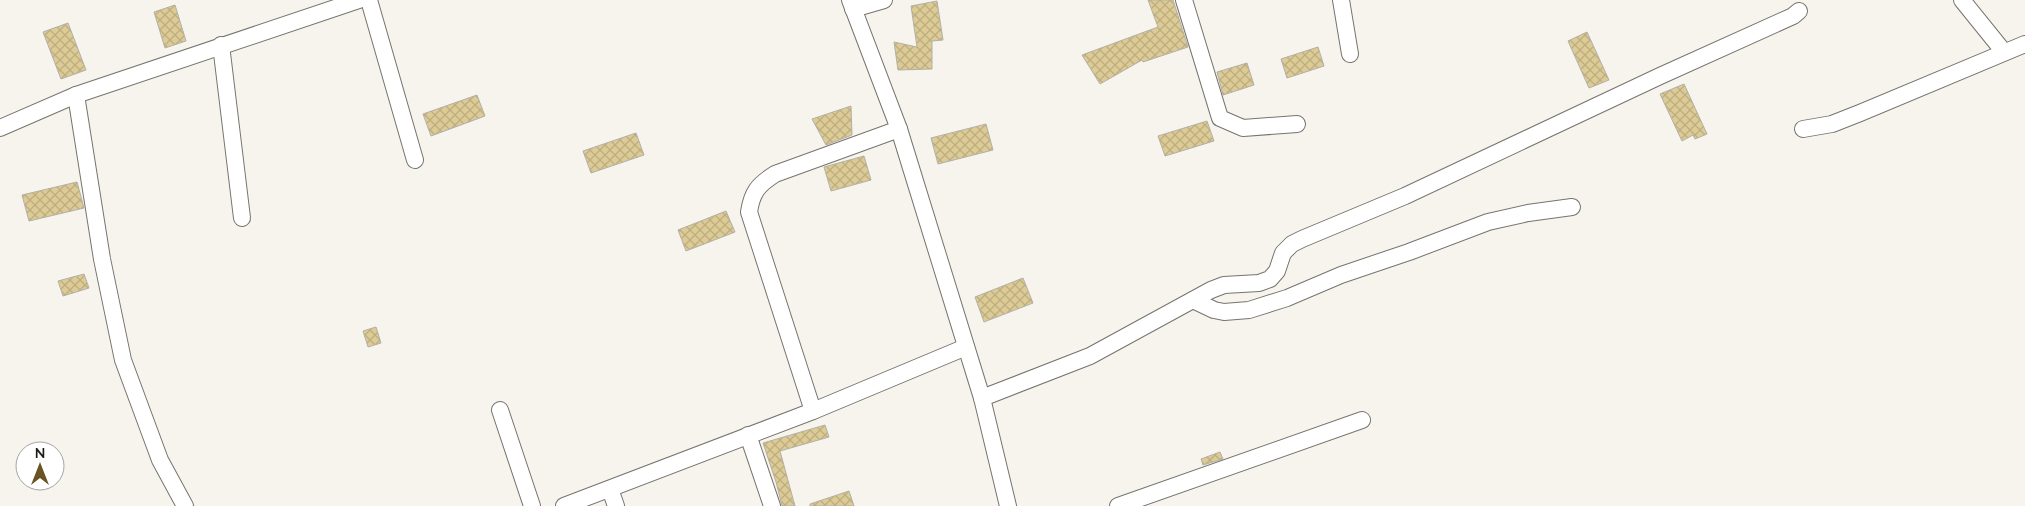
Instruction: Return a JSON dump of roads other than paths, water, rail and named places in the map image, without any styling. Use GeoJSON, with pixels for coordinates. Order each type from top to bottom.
{"type":"FeatureCollection","features":[{"type":"Feature","properties":{"kind":"street"},"geometry":{"type":"LineString","coordinates":[[0,128],[76,95],[359,0]]}},
{"type":"Feature","properties":{"kind":"street"},"geometry":{"type":"LineString","coordinates":[[369,0],[414,160]]}},
{"type":"Feature","properties":{"kind":"street"},"geometry":{"type":"LineString","coordinates":[[884,0],[852,4],[899,129],[982,398],[1008,506]]}},
{"type":"Feature","properties":{"kind":"street"},"geometry":{"type":"LineString","coordinates":[[1184,0],[1220,118],[1243,128],[1297,124]]}},
{"type":"Feature","properties":{"kind":"street"},"geometry":{"type":"LineString","coordinates":[[1341,0],[1350,54]]}},
{"type":"Feature","properties":{"kind":"street"},"geometry":{"type":"LineString","coordinates":[[1962,0],[2004,52]]}},
{"type":"Feature","properties":{"kind":"street"},"geometry":{"type":"LineString","coordinates":[[982,398],[1090,356],[1224,285],[1259,283],[1270,279],[1277,271],[1283,253],[1292,244],[1414,192],[1660,76],[1794,16],[1799,11]]}},
{"type":"Feature","properties":{"kind":"street"},"geometry":{"type":"LineString","coordinates":[[1803,129],[1832,124],[1910,94],[2025,44]]}},
{"type":"Feature","properties":{"kind":"street"},"geometry":{"type":"LineString","coordinates":[[221,45],[242,218]]}},
{"type":"Feature","properties":{"kind":"street"},"geometry":{"type":"LineString","coordinates":[[76,95],[102,259],[123,360],[160,460],[185,506]]}},
{"type":"Feature","properties":{"kind":"street"},"geometry":{"type":"LineString","coordinates":[[813,411],[750,212],[752,196],[762,183],[775,174],[899,129]]}},
{"type":"Feature","properties":{"kind":"street"},"geometry":{"type":"LineString","coordinates":[[1193,300],[1219,311],[1249,310],[1287,298],[1341,275],[1488,222],[1572,206]]}},
{"type":"Feature","properties":{"kind":"street"},"geometry":{"type":"LineString","coordinates":[[564,506],[813,411],[966,347]]}},
{"type":"Feature","properties":{"kind":"street"},"geometry":{"type":"LineString","coordinates":[[500,410],[532,506]]}},
{"type":"Feature","properties":{"kind":"street"},"geometry":{"type":"LineString","coordinates":[[1118,506],[1362,420]]}},
{"type":"Feature","properties":{"kind":"street"},"geometry":{"type":"LineString","coordinates":[[748,435],[772,506]]}},
{"type":"Feature","properties":{"kind":"street"},"geometry":{"type":"LineString","coordinates":[[610,489],[616,506]]}}]}
